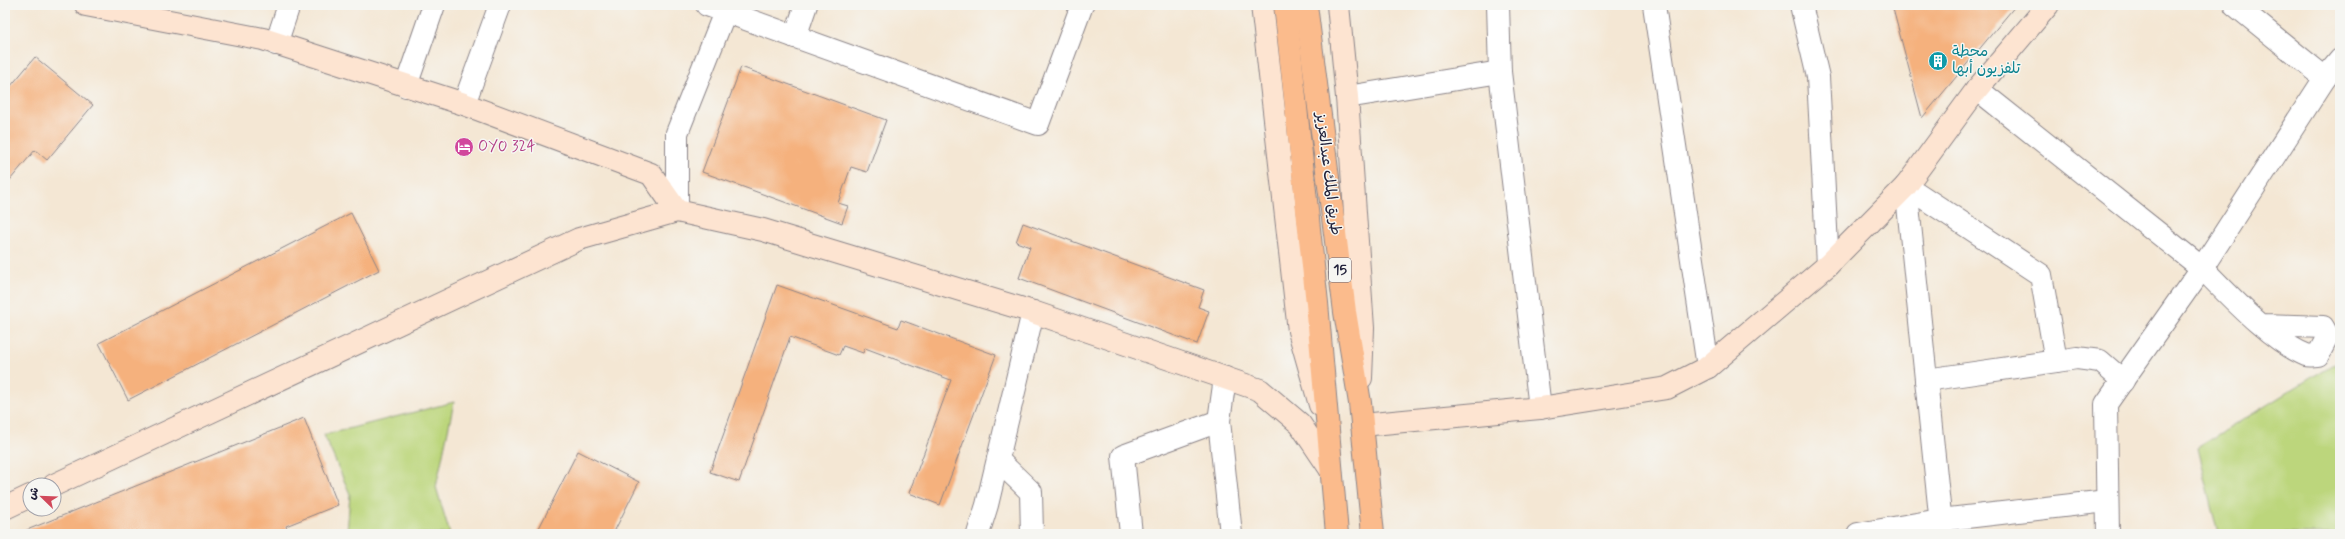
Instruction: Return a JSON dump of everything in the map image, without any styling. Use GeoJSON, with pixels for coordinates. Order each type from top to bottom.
{"type":"FeatureCollection","features":[{"type":"Feature","properties":{"kind":"highway","name":"طريق الملك عبدالعزيز"},"geometry":{"type":"LineString","coordinates":[[1285,5],[1317,303],[1337,534]]}},
{"type":"Feature","properties":{"kind":"highway","name":"طريق الملك عبدالعزيز"},"geometry":{"type":"LineString","coordinates":[[1306,5],[1345,312],[1360,403],[1373,534]]}},
{"type":"Feature","properties":{"kind":"street"},"geometry":{"type":"LineString","coordinates":[[86,5],[276,44],[464,104],[651,174],[677,211]]}},
{"type":"Feature","properties":{"kind":"street"},"geometry":{"type":"LineString","coordinates":[[276,44],[290,5]]}},
{"type":"Feature","properties":{"kind":"street"},"geometry":{"type":"LineString","coordinates":[[406,86],[434,5]]}},
{"type":"Feature","properties":{"kind":"street"},"geometry":{"type":"LineString","coordinates":[[464,104],[500,5]]}},
{"type":"Feature","properties":{"kind":"street"},"geometry":{"type":"LineString","coordinates":[[795,37],[806,5]]}},
{"type":"Feature","properties":{"kind":"street"},"geometry":{"type":"LineString","coordinates":[[677,211],[677,133],[716,8],[1038,124],[1082,5]]}},
{"type":"Feature","properties":{"kind":"street"},"geometry":{"type":"LineString","coordinates":[[1262,5],[1299,331],[1327,427]]}},
{"type":"Feature","properties":{"kind":"street"},"geometry":{"type":"LineString","coordinates":[[1338,5],[1347,97],[1363,328],[1360,403]]}},
{"type":"Feature","properties":{"kind":"street"},"geometry":{"type":"LineString","coordinates":[[1498,5],[1500,72],[1540,408]]}},
{"type":"Feature","properties":{"kind":"street"},"geometry":{"type":"LineString","coordinates":[[1654,5],[1708,367]]}},
{"type":"Feature","properties":{"kind":"street"},"geometry":{"type":"LineString","coordinates":[[1801,5],[1818,77],[1828,265]]}},
{"type":"Feature","properties":{"kind":"street"},"geometry":{"type":"LineString","coordinates":[[1362,425],[1540,408],[1667,388],[1708,367],[1828,265],[1906,186],[1977,89],[2048,5]]}},
{"type":"Feature","properties":{"kind":"street"},"geometry":{"type":"LineString","coordinates":[[2235,5],[2325,78]]}},
{"type":"Feature","properties":{"kind":"street"},"geometry":{"type":"LineString","coordinates":[[2108,534],[2106,404],[2202,268],[2325,78],[2340,60]]}},
{"type":"Feature","properties":{"kind":"street"},"geometry":{"type":"LineString","coordinates":[[1347,97],[1500,72]]}},
{"type":"Feature","properties":{"kind":"street"},"geometry":{"type":"LineString","coordinates":[[1977,89],[2202,268],[2235,302],[2263,325]]}},
{"type":"Feature","properties":{"kind":"street"},"geometry":{"type":"LineString","coordinates":[[1906,186],[2041,275],[2056,362]]}},
{"type":"Feature","properties":{"kind":"street"},"geometry":{"type":"LineString","coordinates":[[1906,186],[1941,527]]}},
{"type":"Feature","properties":{"kind":"street"},"geometry":{"type":"LineString","coordinates":[[62,481],[579,239],[677,211],[763,230],[1033,312],[1260,390],[1300,424],[1331,470]]}},
{"type":"Feature","properties":{"kind":"street"},"geometry":{"type":"LineString","coordinates":[[978,534],[998,460],[1033,312]]}},
{"type":"Feature","properties":{"kind":"street"},"geometry":{"type":"LineString","coordinates":[[1926,380],[2077,358],[2100,361],[2123,381]]}},
{"type":"Feature","properties":{"kind":"street"},"geometry":{"type":"LineString","coordinates":[[1225,378],[1219,421],[1231,534]]}},
{"type":"Feature","properties":{"kind":"street"},"geometry":{"type":"LineString","coordinates":[[1131,534],[1123,456],[1219,421]]}},
{"type":"Feature","properties":{"kind":"street"},"geometry":{"type":"LineString","coordinates":[[998,460],[1031,492],[1032,534]]}},
{"type":"Feature","properties":{"kind":"street"},"geometry":{"type":"LineString","coordinates":[[5,508],[22,500]]}},
{"type":"Feature","properties":{"kind":"street"},"geometry":{"type":"LineString","coordinates":[[1858,534],[1941,527],[2107,500]]}},
{"type":"Feature","properties":{"kind":"green space"},"geometry":{"type":"Polygon","coordinates":[[[2340,360],[2340,534],[2218,534],[2197,448],[2340,360]]]}},
{"type":"Feature","properties":{"kind":"green space"},"geometry":{"type":"Polygon","coordinates":[[[454,402],[436,487],[450,534],[347,534],[350,494],[324,435],[454,402]]]}},
{"type":"Feature","properties":{"kind":"building","name":"محطة تلفزيون أبها"},"geometry":{"type":"Polygon","coordinates":[[[1892,5],[2016,5],[1922,118],[1892,5]]]}},
{"type":"Feature","properties":{"kind":"building"},"geometry":{"type":"Polygon","coordinates":[[[35,57],[93,105],[47,160],[35,150],[5,186],[5,93],[35,57]]]}},
{"type":"Feature","properties":{"kind":"building"},"geometry":{"type":"Polygon","coordinates":[[[741,67],[886,120],[867,172],[851,167],[838,203],[848,206],[842,223],[702,172],[741,67]]]}},
{"type":"Feature","properties":{"kind":"building"},"geometry":{"type":"Polygon","coordinates":[[[351,213],[379,270],[128,400],[99,343],[351,213]]]}},
{"type":"Feature","properties":{"kind":"building"},"geometry":{"type":"Polygon","coordinates":[[[1023,223],[1204,290],[1198,307],[1209,311],[1197,344],[1019,278],[1030,247],[1016,242],[1023,223]]]}},
{"type":"Feature","properties":{"kind":"building"},"geometry":{"type":"Polygon","coordinates":[[[777,285],[898,328],[901,320],[996,355],[940,505],[909,493],[951,380],[865,348],[863,353],[843,346],[839,355],[790,337],[739,482],[710,472],[777,285]]]}},
{"type":"Feature","properties":{"kind":"building"},"geometry":{"type":"Polygon","coordinates":[[[304,418],[338,505],[286,526],[289,534],[17,534],[304,418]]]}},
{"type":"Feature","properties":{"kind":"building"},"geometry":{"type":"Polygon","coordinates":[[[578,451],[639,482],[613,534],[536,534],[578,451]]]}},
{"type":"Feature","properties":{"kind":"place","name":"محطة تلفزيون أبها"},"geometry":{"type":"Point","coordinates":[1938,61]}},
{"type":"Feature","properties":{"kind":"place","name":"OYO 324"},"geometry":{"type":"Point","coordinates":[464,147]}}]}
